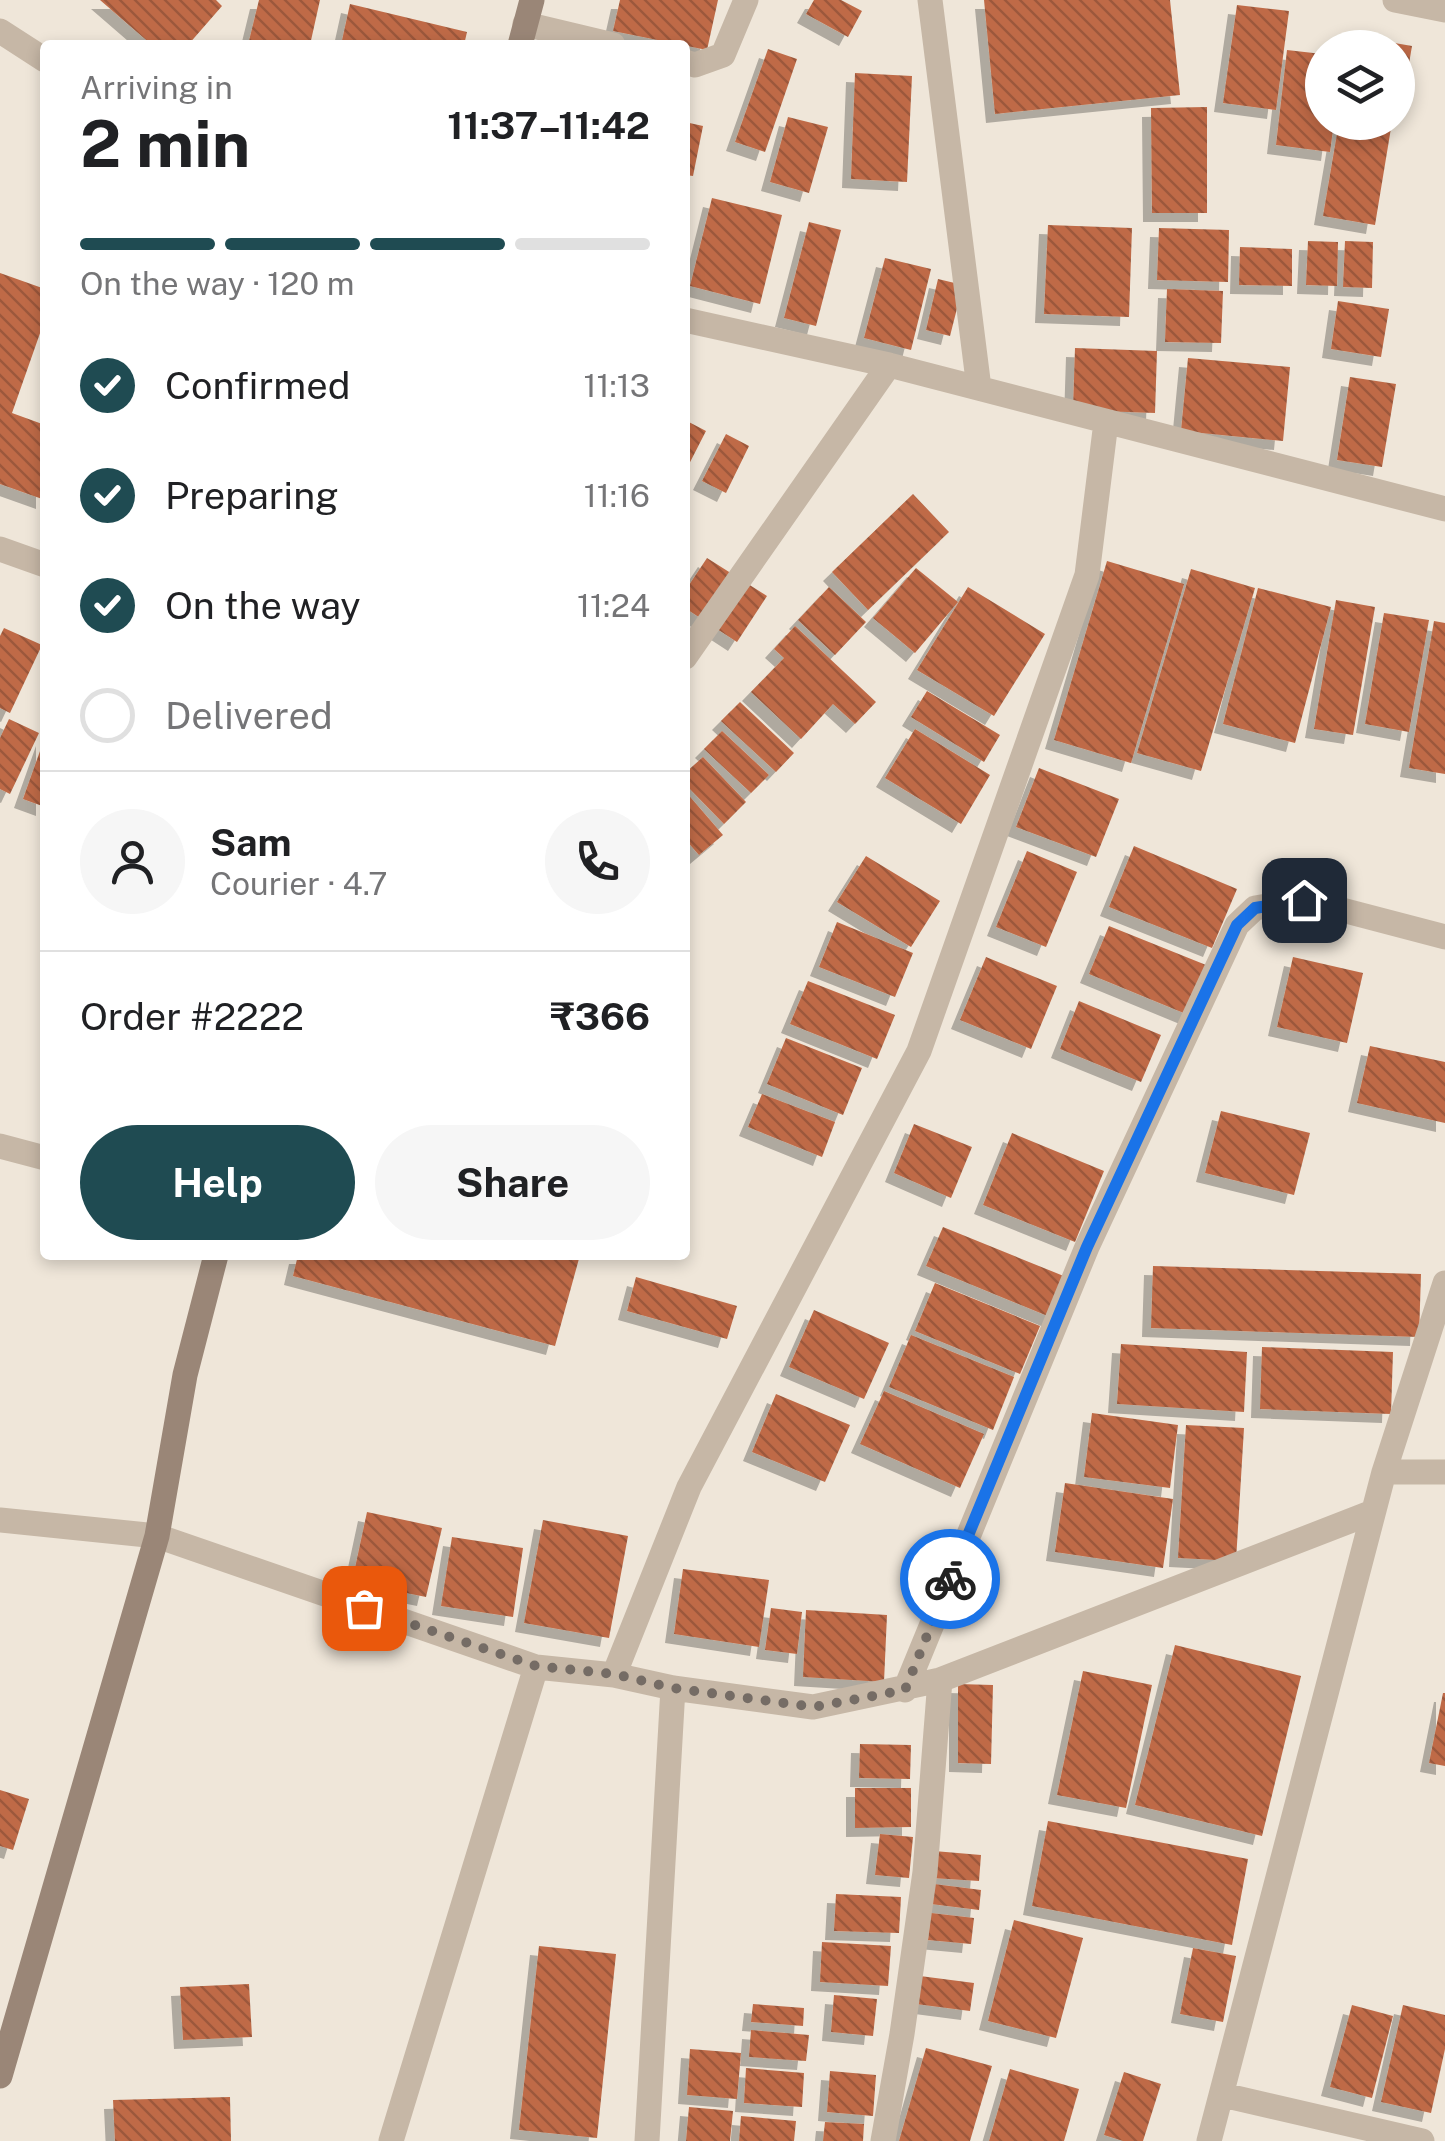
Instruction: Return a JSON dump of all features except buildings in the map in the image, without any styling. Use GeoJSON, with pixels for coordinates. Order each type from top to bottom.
{"type":"FeatureCollection","features":[{"type":"Feature","properties":{"kind":"street"},"geometry":{"type":"LineString","coordinates":[[690,64],[723,55],[746,0]]}},
{"type":"Feature","properties":{"kind":"street"},"geometry":{"type":"LineString","coordinates":[[930,0],[979,388]]}},
{"type":"Feature","properties":{"kind":"street"},"geometry":{"type":"LineString","coordinates":[[1395,0],[1445,10]]}},
{"type":"Feature","properties":{"kind":"street"},"geometry":{"type":"LineString","coordinates":[[525,23],[593,40]]}},
{"type":"Feature","properties":{"kind":"street"},"geometry":{"type":"LineString","coordinates":[[0,31],[40,57]]}},
{"type":"Feature","properties":{"kind":"street"},"geometry":{"type":"LineString","coordinates":[[690,321],[890,365],[1445,510]]}},
{"type":"Feature","properties":{"kind":"street"},"geometry":{"type":"LineString","coordinates":[[690,650],[890,365]]}},
{"type":"Feature","properties":{"kind":"street"},"geometry":{"type":"LineString","coordinates":[[614,1674],[688,1487],[920,1052],[1088,575],[1106,422]]}},
{"type":"Feature","properties":{"kind":"street"},"geometry":{"type":"LineString","coordinates":[[0,549],[40,563]]}},
{"type":"Feature","properties":{"kind":"street"},"geometry":{"type":"LineString","coordinates":[[905,1690],[1087,1247],[1237,925],[1255,908],[1304,900],[1445,937]]}},
{"type":"Feature","properties":{"kind":"street"},"geometry":{"type":"LineString","coordinates":[[0,1146],[40,1157]]}},
{"type":"Feature","properties":{"kind":"street"},"geometry":{"type":"LineString","coordinates":[[0,2076],[157,1536],[185,1375],[215,1260]]}},
{"type":"Feature","properties":{"kind":"street"},"geometry":{"type":"LineString","coordinates":[[1208,2141],[1384,1472],[1445,1282]]}},
{"type":"Feature","properties":{"kind":"street"},"geometry":{"type":"LineString","coordinates":[[1384,1472],[1445,1472]]}},
{"type":"Feature","properties":{"kind":"street"},"geometry":{"type":"LineString","coordinates":[[0,1520],[157,1536],[536,1666],[614,1674],[672,1688],[814,1707],[940,1680],[1373,1512]]}},
{"type":"Feature","properties":{"kind":"street"},"geometry":{"type":"LineString","coordinates":[[391,2141],[536,1666]]}},
{"type":"Feature","properties":{"kind":"street"},"geometry":{"type":"LineString","coordinates":[[882,2141],[925,1872],[940,1680]]}},
{"type":"Feature","properties":{"kind":"street"},"geometry":{"type":"LineString","coordinates":[[647,2141],[672,1688]]}},
{"type":"Feature","properties":{"kind":"street"},"geometry":{"type":"LineString","coordinates":[[1223,2094],[1422,2141]]}},
{"type":"Feature","properties":{"kind":"way so far"},"geometry":{"type":"LineString","coordinates":[[364,1608],[536,1666],[614,1674],[672,1688],[814,1707],[905,1690],[950,1579]]}},
{"type":"Feature","properties":{"kind":"route"},"geometry":{"type":"LineString","coordinates":[[950,1579],[1087,1247],[1237,925],[1255,908],[1304,900]]}}]}
